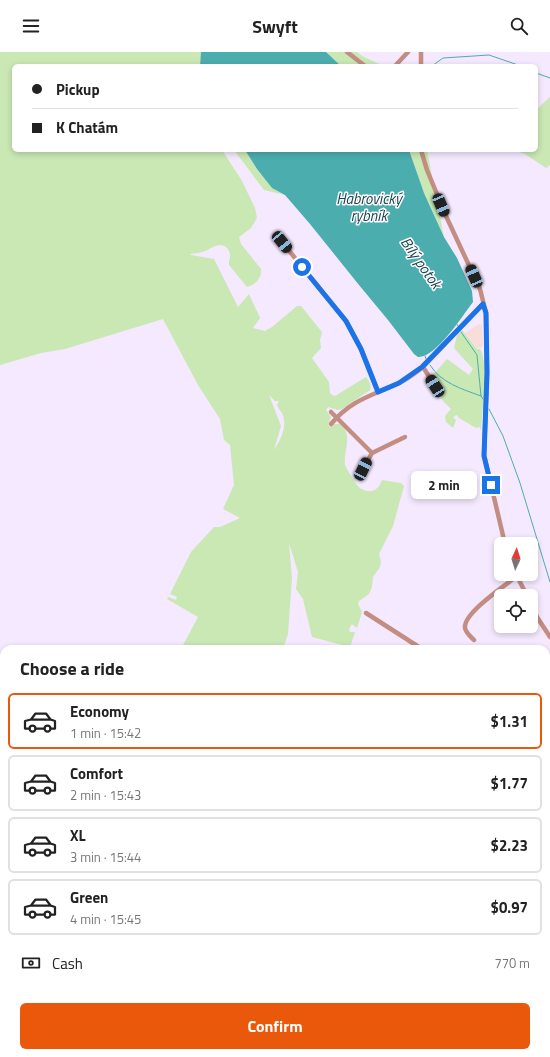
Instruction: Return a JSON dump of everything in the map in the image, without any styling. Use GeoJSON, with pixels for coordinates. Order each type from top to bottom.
{"type":"FeatureCollection","features":[{"type":"Feature","properties":{"kind":"street"},"geometry":{"type":"LineString","coordinates":[[347,52],[362,64]]}},
{"type":"Feature","properties":{"kind":"street"},"geometry":{"type":"LineString","coordinates":[[397,64],[408,52]]}},
{"type":"Feature","properties":{"kind":"street"},"geometry":{"type":"LineString","coordinates":[[421,52],[421,64]]}},
{"type":"Feature","properties":{"kind":"street"},"geometry":{"type":"LineString","coordinates":[[422,152],[443,210],[480,289],[486,313],[487,373],[484,456],[503,537]]}},
{"type":"Feature","properties":{"kind":"street"},"geometry":{"type":"LineString","coordinates":[[282,242],[346,321],[361,349],[378,392]]}},
{"type":"Feature","properties":{"kind":"street"},"geometry":{"type":"LineString","coordinates":[[331,424],[354,403],[399,383],[422,367],[483,304]]}},
{"type":"Feature","properties":{"kind":"street"},"geometry":{"type":"LineString","coordinates":[[422,367],[435,386]]}},
{"type":"Feature","properties":{"kind":"street"},"geometry":{"type":"LineString","coordinates":[[330,412],[372,453]]}},
{"type":"Feature","properties":{"kind":"street"},"geometry":{"type":"LineString","coordinates":[[363,469],[372,453],[405,437]]}},
{"type":"Feature","properties":{"kind":"street"},"geometry":{"type":"LineString","coordinates":[[474,640],[469,636],[465,628],[467,619],[488,598],[509,581]]}},
{"type":"Feature","properties":{"kind":"street"},"geometry":{"type":"LineString","coordinates":[[366,613],[416,645]]}},
{"type":"Feature","properties":{"kind":"street"},"geometry":{"type":"LineString","coordinates":[[538,619],[550,637]]}},
{"type":"Feature","properties":{"kind":"shaded area"},"geometry":{"type":"Polygon","coordinates":[[[0,52],[201,52],[200,64],[12,64],[12,152],[223,152],[242,181],[255,208],[257,218],[251,228],[239,237],[241,244],[261,269],[261,272],[255,283],[247,287],[229,265],[230,253],[228,248],[223,245],[216,246],[203,252],[190,254],[214,259],[238,307],[249,294],[260,318],[253,328],[265,331],[297,306],[301,306],[322,332],[320,340],[321,348],[312,358],[329,382],[330,393],[335,396],[366,377],[371,388],[342,409],[338,410],[328,407],[326,410],[331,417],[328,425],[330,427],[334,424],[340,424],[346,433],[347,443],[345,465],[347,470],[359,487],[366,491],[376,489],[382,480],[401,483],[404,486],[393,526],[379,554],[381,562],[380,567],[373,577],[372,587],[369,594],[359,601],[358,604],[362,612],[357,628],[352,624],[349,629],[350,632],[355,632],[351,645],[342,645],[312,637],[303,599],[296,589],[298,572],[289,543],[292,578],[288,634],[284,645],[183,645],[198,617],[167,599],[168,597],[176,600],[177,597],[170,594],[191,552],[214,527],[220,527],[240,518],[223,509],[234,485],[230,445],[224,440],[220,419],[198,385],[163,319],[65,349],[41,353],[0,365],[0,52]],[[269,395],[281,426],[274,450],[279,442],[284,427],[284,418],[277,405],[279,401],[275,401],[269,395]]]}},
{"type":"Feature","properties":{"kind":"shaded area"},"geometry":{"type":"Polygon","coordinates":[[[326,52],[357,52],[380,64],[339,64],[326,52]]]}},
{"type":"Feature","properties":{"kind":"shaded area"},"geometry":{"type":"Polygon","coordinates":[[[550,97],[550,165],[546,168],[520,152],[538,152],[538,108],[550,97]]]}},
{"type":"Feature","properties":{"kind":"shaded area"},"geometry":{"type":"Polygon","coordinates":[[[236,152],[246,152],[272,188],[285,195],[264,190],[236,152]]]}},
{"type":"Feature","properties":{"kind":"shaded area"},"geometry":{"type":"Polygon","coordinates":[[[410,152],[427,152],[444,237],[424,193],[410,152]]]}},
{"type":"Feature","properties":{"kind":"shaded area"},"geometry":{"type":"Polygon","coordinates":[[[479,324],[482,325],[483,345],[481,348],[477,348],[465,333],[479,324]]]}},
{"type":"Feature","properties":{"kind":"shaded area"},"geometry":{"type":"Polygon","coordinates":[[[462,330],[477,349],[480,349],[483,356],[485,376],[481,431],[480,427],[476,428],[459,418],[457,415],[453,417],[456,420],[453,428],[446,422],[445,416],[451,409],[443,401],[432,376],[447,359],[469,375],[473,369],[454,348],[457,335],[462,330]]]}},
{"type":"Feature","properties":{"kind":"water"},"geometry":{"type":"Polygon","coordinates":[[[201,52],[326,52],[339,64],[200,64],[201,52]]]}},
{"type":"Feature","properties":{"kind":"water","name":"Habrovický rybník"},"geometry":{"type":"Polygon","coordinates":[[[246,152],[410,152],[424,193],[444,237],[457,258],[472,291],[473,302],[448,335],[433,351],[418,357],[414,354],[310,224],[285,195],[272,188],[246,152]]]}},
{"type":"Feature","properties":{"kind":"waterway"},"geometry":{"type":"LineString","coordinates":[[435,64],[443,58],[489,55],[515,64]]}},
{"type":"Feature","properties":{"kind":"waterway"},"geometry":{"type":"LineString","coordinates":[[538,74],[550,78]]}},
{"type":"Feature","properties":{"kind":"waterway","name":"Bílý potok"},"geometry":{"type":"LineString","coordinates":[[461,332],[477,355],[481,396],[483,399]]}},
{"type":"Feature","properties":{"kind":"waterway"},"geometry":{"type":"LineString","coordinates":[[430,365],[440,376],[452,385],[481,396]]}},
{"type":"Feature","properties":{"kind":"waterway","name":"Bílý potok"},"geometry":{"type":"LineString","coordinates":[[489,409],[503,436],[520,483],[550,582]]}},
{"type":"Feature","properties":{"kind":"route"},"geometry":{"type":"LineString","coordinates":[[302,267],[333,304],[353,332],[378,392],[399,383],[422,367],[483,304],[486,313],[487,373],[484,456],[491,485]]}}]}
